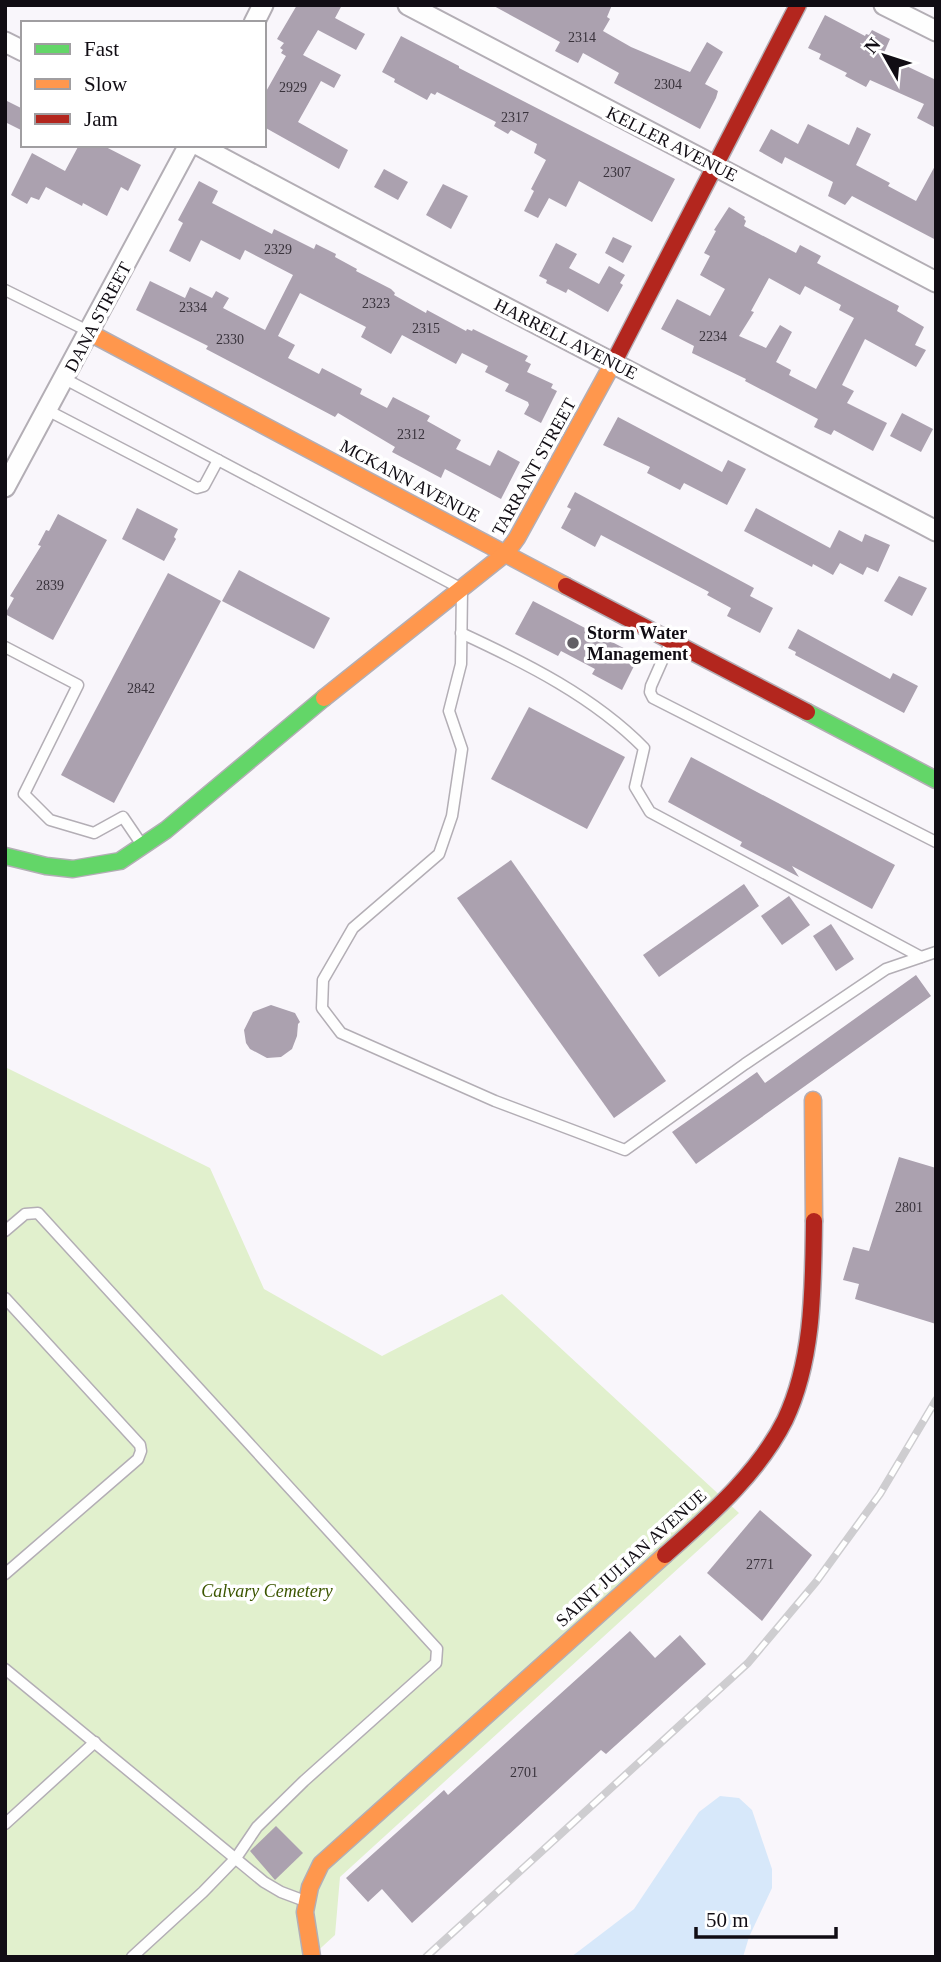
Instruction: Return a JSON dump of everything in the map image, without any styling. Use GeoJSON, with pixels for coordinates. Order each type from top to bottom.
{"type":"FeatureCollection","features":[{"type":"Feature","properties":{"kind":"street"},"geometry":{"type":"LineString","coordinates":[[255,21],[263,5]]}},
{"type":"Feature","properties":{"kind":"street","name":"KELLER AVENUE"},"geometry":{"type":"LineString","coordinates":[[408,5],[936,282]]}},
{"type":"Feature","properties":{"kind":"street","name":"TARRANT STREET"},"geometry":{"type":"LineString","coordinates":[[5,856],[46,866],[73,869],[120,861],[166,830],[506,554],[613,362],[798,5]]}},
{"type":"Feature","properties":{"kind":"street"},"geometry":{"type":"LineString","coordinates":[[884,5],[936,31]]}},
{"type":"Feature","properties":{"kind":"street"},"geometry":{"type":"LineString","coordinates":[[5,42],[21,50]]}},
{"type":"Feature","properties":{"kind":"street","name":"DANA STREET"},"geometry":{"type":"LineString","coordinates":[[5,487],[188,147]]}},
{"type":"Feature","properties":{"kind":"street","name":"HARRELL AVENUE"},"geometry":{"type":"LineString","coordinates":[[202,147],[398,253],[936,531]]}},
{"type":"Feature","properties":{"kind":"street","name":"MCKANN AVENUE"},"geometry":{"type":"LineString","coordinates":[[90,333],[936,780]]}},
{"type":"Feature","properties":{"kind":"street","name":"SAINT JULIAN AVENUE"},"geometry":{"type":"LineString","coordinates":[[312,1957],[305,1925],[306,1901],[310,1885],[321,1864],[709,1516],[748,1476],[768,1448],[785,1418],[796,1389],[812,1313],[816,1152],[813,1100]]}},
{"type":"Feature","properties":{"kind":"lane"},"geometry":{"type":"LineString","coordinates":[[5,290],[90,333]]}},
{"type":"Feature","properties":{"kind":"lane"},"geometry":{"type":"LineString","coordinates":[[65,379],[462,589],[461,664],[449,711],[462,750],[452,816],[439,854],[353,928],[323,980],[322,1008],[341,1032],[495,1101],[625,1150],[745,1064],[886,969],[936,952]]}},
{"type":"Feature","properties":{"kind":"lane"},"geometry":{"type":"LineString","coordinates":[[47,410],[197,488],[204,486],[218,460]]}},
{"type":"Feature","properties":{"kind":"lane"},"geometry":{"type":"LineString","coordinates":[[461,633],[574,692],[620,724],[645,748],[635,787],[650,812],[921,957]]}},
{"type":"Feature","properties":{"kind":"lane"},"geometry":{"type":"LineString","coordinates":[[671,640],[651,686],[653,698],[936,842]]}},
{"type":"Feature","properties":{"kind":"lane"},"geometry":{"type":"LineString","coordinates":[[5,647],[78,685],[24,794],[51,820],[94,833],[123,817],[142,846]]}},
{"type":"Feature","properties":{"kind":"lane"},"geometry":{"type":"LineString","coordinates":[[5,1231],[25,1214],[38,1213],[437,1649],[436,1662],[257,1827],[236,1858],[132,1957]]}},
{"type":"Feature","properties":{"kind":"lane"},"geometry":{"type":"LineString","coordinates":[[5,1298],[115,1415],[140,1445],[141,1451],[138,1459],[5,1574]]}},
{"type":"Feature","properties":{"kind":"lane"},"geometry":{"type":"LineString","coordinates":[[5,1669],[264,1882],[281,1892],[306,1901]]}},
{"type":"Feature","properties":{"kind":"lane"},"geometry":{"type":"LineString","coordinates":[[5,1824],[95,1742]]}},
{"type":"Feature","properties":{"kind":"green space","name":"Calvary Cemetery"},"geometry":{"type":"Polygon","coordinates":[[[5,1067],[210,1168],[264,1289],[382,1356],[502,1294],[739,1513],[340,1877],[335,1935],[311,1957],[5,1957],[5,1067]]]}},
{"type":"Feature","properties":{"kind":"water"},"geometry":{"type":"Polygon","coordinates":[[[720,1796],[739,1798],[752,1810],[772,1869],[772,1888],[749,1937],[743,1957],[571,1957],[634,1909],[699,1812],[720,1796]]]}},
{"type":"Feature","properties":{"kind":"building"},"geometry":{"type":"Polygon","coordinates":[[[297,5],[342,5],[335,18],[365,34],[356,50],[318,30],[303,55],[341,75],[334,88],[321,81],[298,122],[348,150],[339,169],[266,128],[266,91],[286,56],[281,53],[283,50],[280,48],[284,43],[277,39],[297,5]]]}},
{"type":"Feature","properties":{"kind":"building"},"geometry":{"type":"Polygon","coordinates":[[[492,5],[612,5],[607,17],[610,19],[603,31],[631,47],[690,72],[707,42],[723,52],[705,84],[718,91],[716,98],[700,129],[614,83],[619,73],[583,53],[578,63],[555,51],[560,42],[492,5]]]}},
{"type":"Feature","properties":{"kind":"building"},"geometry":{"type":"Polygon","coordinates":[[[825,15],[865,36],[872,30],[890,39],[883,55],[936,80],[936,128],[917,118],[924,104],[870,80],[866,87],[845,76],[847,73],[819,59],[821,54],[808,48],[825,15]]]}},
{"type":"Feature","properties":{"kind":"building"},"geometry":{"type":"Polygon","coordinates":[[[401,36],[675,179],[652,222],[579,181],[566,207],[549,198],[538,218],[524,211],[534,191],[531,189],[546,160],[534,153],[537,144],[511,130],[508,134],[494,126],[496,122],[437,92],[435,95],[431,93],[427,100],[394,82],[395,79],[382,72],[401,36]]]}},
{"type":"Feature","properties":{"kind":"building"},"geometry":{"type":"Polygon","coordinates":[[[5,100],[21,108],[21,130],[5,122],[5,100]]]}},
{"type":"Feature","properties":{"kind":"building"},"geometry":{"type":"Polygon","coordinates":[[[808,124],[849,145],[857,127],[871,134],[856,165],[916,201],[936,164],[936,240],[852,196],[845,205],[828,196],[833,182],[785,157],[782,164],[759,151],[771,129],[798,144],[808,124]]]}},
{"type":"Feature","properties":{"kind":"building"},"geometry":{"type":"Polygon","coordinates":[[[78,147],[106,147],[141,165],[128,191],[121,187],[107,216],[46,187],[39,200],[31,197],[27,204],[11,195],[32,153],[65,171],[78,147]]]}},
{"type":"Feature","properties":{"kind":"building"},"geometry":{"type":"Polygon","coordinates":[[[384,169],[408,182],[398,200],[374,187],[384,169]]]}},
{"type":"Feature","properties":{"kind":"building"},"geometry":{"type":"Polygon","coordinates":[[[199,181],[218,191],[212,203],[272,234],[274,229],[314,249],[316,244],[336,254],[335,257],[357,269],[356,271],[391,289],[394,295],[426,313],[427,310],[466,331],[473,329],[528,356],[525,361],[531,364],[527,372],[553,384],[551,388],[557,391],[541,423],[524,414],[528,402],[505,391],[509,384],[485,372],[488,366],[462,353],[456,364],[402,335],[391,354],[361,337],[366,327],[300,293],[278,336],[295,345],[288,358],[319,374],[322,368],[362,389],[360,394],[387,408],[393,397],[430,416],[427,421],[461,440],[456,449],[490,466],[498,450],[520,462],[501,499],[445,469],[441,478],[392,452],[395,447],[338,413],[335,417],[206,349],[208,346],[136,310],[150,281],[185,298],[190,287],[212,298],[216,291],[229,298],[223,308],[265,330],[293,275],[245,250],[240,260],[201,240],[190,262],[169,251],[183,223],[178,220],[199,181]]]}},
{"type":"Feature","properties":{"kind":"building"},"geometry":{"type":"Polygon","coordinates":[[[443,184],[468,196],[451,229],[426,215],[443,184]]]}},
{"type":"Feature","properties":{"kind":"building"},"geometry":{"type":"Polygon","coordinates":[[[729,207],[745,217],[744,226],[796,253],[800,245],[821,256],[817,263],[899,306],[897,311],[924,327],[915,345],[926,350],[916,367],[865,339],[842,385],[854,391],[847,403],[887,423],[873,451],[834,430],[831,435],[814,427],[818,419],[692,353],[694,346],[661,329],[677,299],[710,316],[725,289],[700,275],[710,256],[704,253],[716,231],[714,230],[729,207]],[[769,278],[751,311],[754,312],[739,336],[766,348],[780,325],[792,332],[776,362],[791,370],[789,375],[816,389],[854,318],[839,310],[841,305],[805,286],[800,295],[769,278]]]}},
{"type":"Feature","properties":{"kind":"building"},"geometry":{"type":"Polygon","coordinates":[[[613,237],[632,246],[623,263],[605,253],[613,237]]]}},
{"type":"Feature","properties":{"kind":"building"},"geometry":{"type":"Polygon","coordinates":[[[556,243],[577,254],[569,268],[599,284],[609,266],[625,275],[620,283],[623,285],[608,312],[568,289],[566,293],[546,283],[547,280],[539,276],[556,243]]]}},
{"type":"Feature","properties":{"kind":"building"},"geometry":{"type":"Polygon","coordinates":[[[902,413],[933,429],[921,452],[890,436],[902,413]]]}},
{"type":"Feature","properties":{"kind":"building"},"geometry":{"type":"Polygon","coordinates":[[[618,417],[722,472],[728,460],[746,469],[727,505],[684,483],[680,490],[647,473],[650,467],[603,445],[618,417]]]}},
{"type":"Feature","properties":{"kind":"building"},"geometry":{"type":"Polygon","coordinates":[[[575,492],[754,588],[750,596],[773,608],[760,633],[727,616],[731,608],[707,595],[709,592],[601,535],[595,547],[561,528],[571,509],[567,507],[575,492]]]}},
{"type":"Feature","properties":{"kind":"building"},"geometry":{"type":"Polygon","coordinates":[[[137,508],[178,529],[174,537],[176,539],[164,561],[122,539],[137,508]]]}},
{"type":"Feature","properties":{"kind":"building"},"geometry":{"type":"Polygon","coordinates":[[[756,508],[830,548],[839,530],[862,542],[865,534],[890,545],[878,572],[867,567],[863,575],[840,563],[833,575],[813,564],[812,567],[744,531],[756,508]]]}},
{"type":"Feature","properties":{"kind":"building"},"geometry":{"type":"Polygon","coordinates":[[[58,514],[107,540],[53,640],[5,614],[14,598],[10,596],[41,546],[38,545],[46,530],[49,531],[58,514]]]}},
{"type":"Feature","properties":{"kind":"building"},"geometry":{"type":"Polygon","coordinates":[[[239,570],[330,618],[314,649],[222,601],[239,570]]]}},
{"type":"Feature","properties":{"kind":"building"},"geometry":{"type":"Polygon","coordinates":[[[168,573],[221,601],[114,803],[61,775],[168,573]]]}},
{"type":"Feature","properties":{"kind":"building"},"geometry":{"type":"Polygon","coordinates":[[[899,576],[927,588],[912,616],[884,601],[899,576]]]}},
{"type":"Feature","properties":{"kind":"building","name":"Storm Water Management"},"geometry":{"type":"Polygon","coordinates":[[[533,601],[639,656],[622,690],[592,674],[595,669],[561,651],[558,656],[515,634],[533,601]]]}},
{"type":"Feature","properties":{"kind":"building"},"geometry":{"type":"Polygon","coordinates":[[[798,629],[890,679],[893,673],[918,686],[904,713],[795,655],[796,652],[788,648],[798,629]]]}},
{"type":"Feature","properties":{"kind":"building"},"geometry":{"type":"Polygon","coordinates":[[[529,707],[625,757],[587,829],[491,779],[529,707]]]}},
{"type":"Feature","properties":{"kind":"building"},"geometry":{"type":"Polygon","coordinates":[[[691,757],[895,865],[872,909],[792,866],[799,877],[740,846],[742,842],[668,802],[691,757]]]}},
{"type":"Feature","properties":{"kind":"building"},"geometry":{"type":"Polygon","coordinates":[[[511,860],[666,1081],[614,1118],[457,898],[511,860]]]}},
{"type":"Feature","properties":{"kind":"building"},"geometry":{"type":"Polygon","coordinates":[[[744,884],[759,906],[659,977],[643,955],[744,884]]]}},
{"type":"Feature","properties":{"kind":"building"},"geometry":{"type":"Polygon","coordinates":[[[789,896],[810,925],[782,945],[761,916],[789,896]]]}},
{"type":"Feature","properties":{"kind":"building"},"geometry":{"type":"Polygon","coordinates":[[[831,924],[854,959],[836,971],[813,936],[831,924]]]}},
{"type":"Feature","properties":{"kind":"building"},"geometry":{"type":"Polygon","coordinates":[[[916,975],[931,996],[696,1164],[672,1132],[757,1072],[765,1083],[916,975]]]}},
{"type":"Feature","properties":{"kind":"building"},"geometry":{"type":"Polygon","coordinates":[[[271,1005],[295,1013],[300,1022],[292,1049],[281,1057],[267,1058],[250,1049],[244,1030],[253,1012],[271,1005]]]}},
{"type":"Feature","properties":{"kind":"building"},"geometry":{"type":"Polygon","coordinates":[[[899,1157],[936,1168],[936,1324],[855,1299],[859,1284],[843,1280],[853,1247],[869,1251],[899,1157]]]}},
{"type":"Feature","properties":{"kind":"building"},"geometry":{"type":"Polygon","coordinates":[[[760,1510],[812,1555],[762,1621],[707,1573],[760,1510]]]}},
{"type":"Feature","properties":{"kind":"building"},"geometry":{"type":"Polygon","coordinates":[[[630,1631],[655,1658],[680,1635],[706,1664],[606,1754],[601,1750],[412,1923],[382,1889],[368,1902],[346,1878],[444,1790],[448,1795],[630,1631]]]}},
{"type":"Feature","properties":{"kind":"building"},"geometry":{"type":"Polygon","coordinates":[[[276,1826],[303,1853],[275,1880],[250,1851],[276,1826]]]}},
{"type":"Feature","properties":{"kind":"railway"},"geometry":{"type":"LineString","coordinates":[[426,1957],[748,1663],[816,1582],[880,1494],[936,1400]]}},
{"type":"Feature","properties":{"kind":"traffic: fast"},"geometry":{"type":"LineString","coordinates":[[5,856],[46,866],[73,869],[120,861],[166,830],[324,698]]}},
{"type":"Feature","properties":{"kind":"traffic: fast"},"geometry":{"type":"LineString","coordinates":[[807,712],[936,780]]}},
{"type":"Feature","properties":{"kind":"traffic: slow"},"geometry":{"type":"LineString","coordinates":[[90,333],[566,586]]}},
{"type":"Feature","properties":{"kind":"traffic: slow"},"geometry":{"type":"LineString","coordinates":[[324,698],[506,553],[517,538],[618,354]]}},
{"type":"Feature","properties":{"kind":"traffic: slow"},"geometry":{"type":"LineString","coordinates":[[813,1100],[814,1221]]}},
{"type":"Feature","properties":{"kind":"traffic: slow"},"geometry":{"type":"LineString","coordinates":[[312,1957],[305,1912],[310,1887],[321,1864],[665,1555]]}},
{"type":"Feature","properties":{"kind":"traffic: jam"},"geometry":{"type":"LineString","coordinates":[[618,354],[798,5]]}},
{"type":"Feature","properties":{"kind":"traffic: jam"},"geometry":{"type":"LineString","coordinates":[[566,586],[807,712]]}},
{"type":"Feature","properties":{"kind":"traffic: jam"},"geometry":{"type":"LineString","coordinates":[[665,1555],[732,1493],[761,1458],[785,1420],[795,1397],[807,1348],[812,1297],[814,1221]]}},
{"type":"Feature","properties":{"kind":"place","name":"Storm Water Management"},"geometry":{"type":"Point","coordinates":[573,643]}}]}
